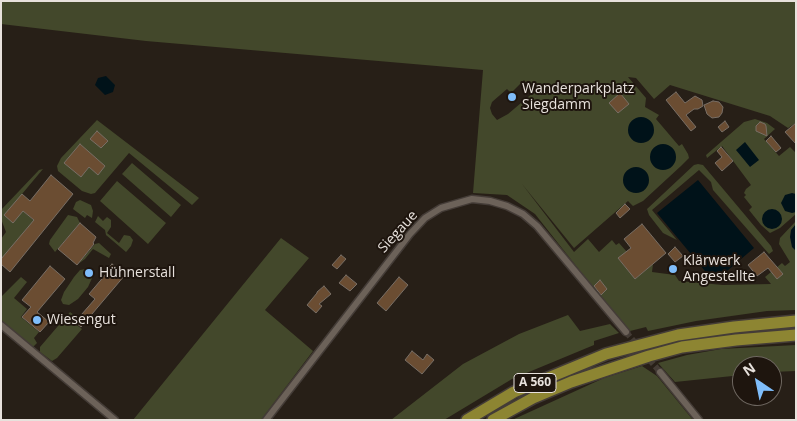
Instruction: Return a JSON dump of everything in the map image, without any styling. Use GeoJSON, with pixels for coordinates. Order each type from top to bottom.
{"type":"FeatureCollection","features":[{"type":"Feature","properties":{"kind":"highway","name":"A 560"},"geometry":{"type":"LineString","coordinates":[[467,420],[514,392],[606,354],[678,335],[734,326],[796,321]]}},
{"type":"Feature","properties":{"kind":"highway","name":"A 560"},"geometry":{"type":"LineString","coordinates":[[493,420],[533,398],[571,382],[649,356],[682,347],[796,335]]}},
{"type":"Feature","properties":{"kind":"street","name":"Siegaue"},"geometry":{"type":"LineString","coordinates":[[266,420],[410,234],[425,218],[441,208],[472,199],[508,206],[522,214],[536,226],[626,332]]}},
{"type":"Feature","properties":{"kind":"street"},"geometry":{"type":"LineString","coordinates":[[1,325],[115,420]]}},
{"type":"Feature","properties":{"kind":"street"},"geometry":{"type":"LineString","coordinates":[[660,372],[699,420]]}},
{"type":"Feature","properties":{"kind":"green space"},"geometry":{"type":"Polygon","coordinates":[[[1,1],[796,1],[796,123],[788,128],[770,116],[670,85],[654,99],[636,78],[628,77],[646,98],[645,107],[659,115],[656,119],[679,146],[682,144],[689,158],[643,201],[633,206],[628,201],[574,248],[522,184],[574,252],[588,239],[599,252],[612,240],[616,245],[619,243],[627,252],[619,259],[635,279],[653,264],[652,272],[675,275],[679,281],[723,285],[771,284],[765,277],[782,263],[785,266],[790,262],[779,244],[780,238],[796,221],[796,310],[767,311],[696,321],[648,331],[646,327],[630,331],[621,323],[535,214],[507,195],[473,193],[483,70],[146,41],[1,24],[1,1]],[[524,80],[511,93],[507,89],[492,102],[490,108],[492,114],[497,120],[508,114],[534,92],[524,80]]]}},
{"type":"Feature","properties":{"kind":"green space"},"geometry":{"type":"Polygon","coordinates":[[[755,119],[767,123],[775,129],[764,139],[779,156],[790,147],[796,153],[796,214],[780,228],[770,233],[749,210],[752,207],[744,197],[746,195],[744,193],[751,185],[722,146],[707,158],[706,155],[744,122],[755,119]]]}},
{"type":"Feature","properties":{"kind":"green space"},"geometry":{"type":"Polygon","coordinates":[[[97,120],[199,198],[192,205],[129,153],[95,193],[91,194],[82,191],[58,171],[57,166],[61,158],[97,120]]]}},
{"type":"Feature","properties":{"kind":"green space"},"geometry":{"type":"Polygon","coordinates":[[[132,163],[181,205],[171,217],[122,174],[132,163]]]}},
{"type":"Feature","properties":{"kind":"green space"},"geometry":{"type":"Polygon","coordinates":[[[694,165],[703,165],[771,246],[773,251],[769,254],[713,190],[711,182],[699,170],[652,210],[677,240],[663,233],[649,215],[647,209],[694,165]]]}},
{"type":"Feature","properties":{"kind":"green space"},"geometry":{"type":"Polygon","coordinates":[[[43,169],[22,194],[23,211],[43,228],[1,259],[1,239],[6,232],[1,219],[1,210],[39,170],[43,169]]]}},
{"type":"Feature","properties":{"kind":"green space"},"geometry":{"type":"Polygon","coordinates":[[[117,181],[166,223],[148,244],[100,201],[117,181]]]}},
{"type":"Feature","properties":{"kind":"green space"},"geometry":{"type":"Polygon","coordinates":[[[80,200],[91,205],[93,211],[92,218],[87,215],[85,218],[73,209],[76,202],[80,200]]]}},
{"type":"Feature","properties":{"kind":"green space"},"geometry":{"type":"Polygon","coordinates":[[[68,215],[77,217],[80,223],[55,252],[49,244],[50,240],[68,215]]]}},
{"type":"Feature","properties":{"kind":"green space"},"geometry":{"type":"Polygon","coordinates":[[[98,216],[103,221],[107,217],[111,220],[111,227],[107,233],[119,243],[124,235],[130,236],[133,240],[126,252],[106,235],[105,230],[95,222],[98,216]]]}},
{"type":"Feature","properties":{"kind":"green space"},"geometry":{"type":"Polygon","coordinates":[[[281,238],[309,258],[265,310],[313,351],[261,420],[133,420],[281,238]]]}},
{"type":"Feature","properties":{"kind":"green space"},"geometry":{"type":"Polygon","coordinates":[[[99,243],[111,254],[109,258],[93,249],[78,264],[95,244],[99,243]]]}},
{"type":"Feature","properties":{"kind":"green space"},"geometry":{"type":"Polygon","coordinates":[[[91,268],[94,274],[88,287],[78,299],[69,305],[63,304],[61,300],[64,292],[74,277],[80,270],[91,268]]]}},
{"type":"Feature","properties":{"kind":"green space"},"geometry":{"type":"Polygon","coordinates":[[[21,277],[27,282],[14,298],[27,309],[21,317],[39,332],[34,338],[37,343],[33,347],[1,321],[1,297],[21,277]]]}},
{"type":"Feature","properties":{"kind":"green space"},"geometry":{"type":"Polygon","coordinates":[[[70,312],[78,318],[74,323],[82,329],[57,358],[52,361],[40,352],[40,347],[70,312]]]}},
{"type":"Feature","properties":{"kind":"green space"},"geometry":{"type":"Polygon","coordinates":[[[568,315],[580,331],[610,324],[619,333],[594,341],[594,345],[512,379],[444,420],[391,420],[463,364],[519,334],[568,315]]]}},
{"type":"Feature","properties":{"kind":"green space"},"geometry":{"type":"Polygon","coordinates":[[[796,345],[796,371],[782,372],[782,356],[732,356],[732,376],[675,382],[658,363],[687,355],[721,349],[796,345]]]}},
{"type":"Feature","properties":{"kind":"green space"},"geometry":{"type":"Polygon","coordinates":[[[642,366],[657,376],[693,420],[512,420],[604,378],[642,366]]]}},
{"type":"Feature","properties":{"kind":"shaded area"},"geometry":{"type":"Polygon","coordinates":[[[106,76],[115,85],[113,92],[105,95],[95,85],[98,78],[106,76]]]}},
{"type":"Feature","properties":{"kind":"shaded area"},"geometry":{"type":"Polygon","coordinates":[[[641,117],[650,121],[654,130],[650,139],[641,143],[632,139],[628,130],[632,121],[641,117]]]}},
{"type":"Feature","properties":{"kind":"shaded area"},"geometry":{"type":"Polygon","coordinates":[[[745,142],[759,160],[750,167],[736,150],[745,142]]]}},
{"type":"Feature","properties":{"kind":"shaded area"},"geometry":{"type":"Polygon","coordinates":[[[663,144],[672,148],[676,157],[672,166],[663,170],[654,166],[650,157],[654,148],[663,144]]]}},
{"type":"Feature","properties":{"kind":"shaded area"},"geometry":{"type":"Polygon","coordinates":[[[636,167],[645,171],[649,180],[645,189],[636,193],[627,189],[623,180],[627,171],[636,167]]]}},
{"type":"Feature","properties":{"kind":"shaded area"},"geometry":{"type":"Polygon","coordinates":[[[698,180],[754,248],[714,282],[657,213],[698,180]]]}},
{"type":"Feature","properties":{"kind":"shaded area"},"geometry":{"type":"Polygon","coordinates":[[[796,194],[796,212],[792,213],[785,211],[781,203],[785,195],[796,194]]]}},
{"type":"Feature","properties":{"kind":"shaded area"},"geometry":{"type":"Polygon","coordinates":[[[772,209],[779,212],[782,219],[779,226],[772,229],[765,226],[762,219],[765,212],[772,209]]]}},
{"type":"Feature","properties":{"kind":"shaded area"},"geometry":{"type":"Polygon","coordinates":[[[796,224],[796,251],[792,247],[790,237],[791,230],[796,224]]]}},
{"type":"Feature","properties":{"kind":"building"},"geometry":{"type":"Polygon","coordinates":[[[676,92],[685,103],[695,96],[702,100],[703,106],[694,109],[686,115],[696,127],[691,131],[666,100],[676,92]]]}},
{"type":"Feature","properties":{"kind":"building"},"geometry":{"type":"Polygon","coordinates":[[[620,93],[629,104],[618,113],[609,103],[620,93]]]}},
{"type":"Feature","properties":{"kind":"building"},"geometry":{"type":"Polygon","coordinates":[[[713,101],[719,102],[723,107],[719,117],[712,118],[707,114],[704,105],[713,101]]]}},
{"type":"Feature","properties":{"kind":"building"},"geometry":{"type":"Polygon","coordinates":[[[725,121],[729,127],[722,132],[718,127],[725,121]]]}},
{"type":"Feature","properties":{"kind":"building"},"geometry":{"type":"Polygon","coordinates":[[[760,122],[766,126],[767,136],[756,131],[756,126],[760,122]]]}},
{"type":"Feature","properties":{"kind":"building"},"geometry":{"type":"Polygon","coordinates":[[[796,123],[796,144],[785,132],[796,123]]]}},
{"type":"Feature","properties":{"kind":"building"},"geometry":{"type":"Polygon","coordinates":[[[97,131],[108,141],[101,148],[90,139],[97,131]]]}},
{"type":"Feature","properties":{"kind":"building"},"geometry":{"type":"Polygon","coordinates":[[[771,136],[781,148],[776,152],[766,141],[771,136]]]}},
{"type":"Feature","properties":{"kind":"building"},"geometry":{"type":"Polygon","coordinates":[[[80,144],[105,166],[98,175],[89,167],[81,177],[64,163],[80,144]]]}},
{"type":"Feature","properties":{"kind":"building"},"geometry":{"type":"Polygon","coordinates":[[[721,147],[733,161],[722,171],[715,163],[722,157],[717,151],[721,147]]]}},
{"type":"Feature","properties":{"kind":"building"},"geometry":{"type":"Polygon","coordinates":[[[51,175],[73,194],[10,272],[1,264],[1,259],[34,220],[23,211],[13,223],[4,215],[22,194],[30,201],[51,175]]]}},
{"type":"Feature","properties":{"kind":"building"},"geometry":{"type":"Polygon","coordinates":[[[625,204],[630,209],[620,218],[616,213],[625,204]]]}},
{"type":"Feature","properties":{"kind":"building"},"geometry":{"type":"Polygon","coordinates":[[[80,223],[96,237],[94,244],[77,265],[58,249],[80,223]]]}},
{"type":"Feature","properties":{"kind":"building"},"geometry":{"type":"Polygon","coordinates":[[[642,224],[666,253],[635,279],[618,258],[631,248],[624,239],[642,224]]]}},
{"type":"Feature","properties":{"kind":"building"},"geometry":{"type":"Polygon","coordinates":[[[675,247],[683,256],[675,262],[668,254],[675,247]]]}},
{"type":"Feature","properties":{"kind":"building"},"geometry":{"type":"Polygon","coordinates":[[[764,252],[783,274],[777,279],[768,268],[757,276],[748,265],[764,252]]]}},
{"type":"Feature","properties":{"kind":"building"},"geometry":{"type":"Polygon","coordinates":[[[341,255],[346,259],[337,269],[332,265],[341,255]]]}},
{"type":"Feature","properties":{"kind":"building"},"geometry":{"type":"Polygon","coordinates":[[[112,264],[125,275],[81,327],[75,322],[95,299],[89,294],[112,264]]]}},
{"type":"Feature","properties":{"kind":"building"},"geometry":{"type":"Polygon","coordinates":[[[50,266],[65,279],[37,312],[49,322],[40,332],[22,317],[31,307],[22,300],[50,266]]]}},
{"type":"Feature","properties":{"kind":"building"},"geometry":{"type":"Polygon","coordinates":[[[346,275],[357,284],[350,291],[339,283],[346,275]]]}},
{"type":"Feature","properties":{"kind":"building"},"geometry":{"type":"Polygon","coordinates":[[[399,277],[408,285],[386,311],[377,303],[399,277]]]}},
{"type":"Feature","properties":{"kind":"building"},"geometry":{"type":"Polygon","coordinates":[[[600,280],[607,289],[601,295],[594,286],[600,280]]]}},
{"type":"Feature","properties":{"kind":"building"},"geometry":{"type":"Polygon","coordinates":[[[324,286],[331,294],[319,304],[322,306],[316,313],[307,305],[324,286]]]}},
{"type":"Feature","properties":{"kind":"building"},"geometry":{"type":"Polygon","coordinates":[[[412,351],[423,360],[427,354],[434,360],[422,374],[405,360],[412,351]]]}},
{"type":"Feature","properties":{"kind":"tunnel"},"geometry":{"type":"LineString","coordinates":[[626,332],[660,372]]}},
{"type":"Feature","properties":{"kind":"place","name":"Wanderparkplatz Siegdamm"},"geometry":{"type":"Point","coordinates":[512,97]}},
{"type":"Feature","properties":{"kind":"place","name":"Klärwerk Angestellte"},"geometry":{"type":"Point","coordinates":[673,269]}},
{"type":"Feature","properties":{"kind":"place","name":"Hühnerstall"},"geometry":{"type":"Point","coordinates":[89,273]}},
{"type":"Feature","properties":{"kind":"place","name":"Wiesengut"},"geometry":{"type":"Point","coordinates":[37,320]}}]}
